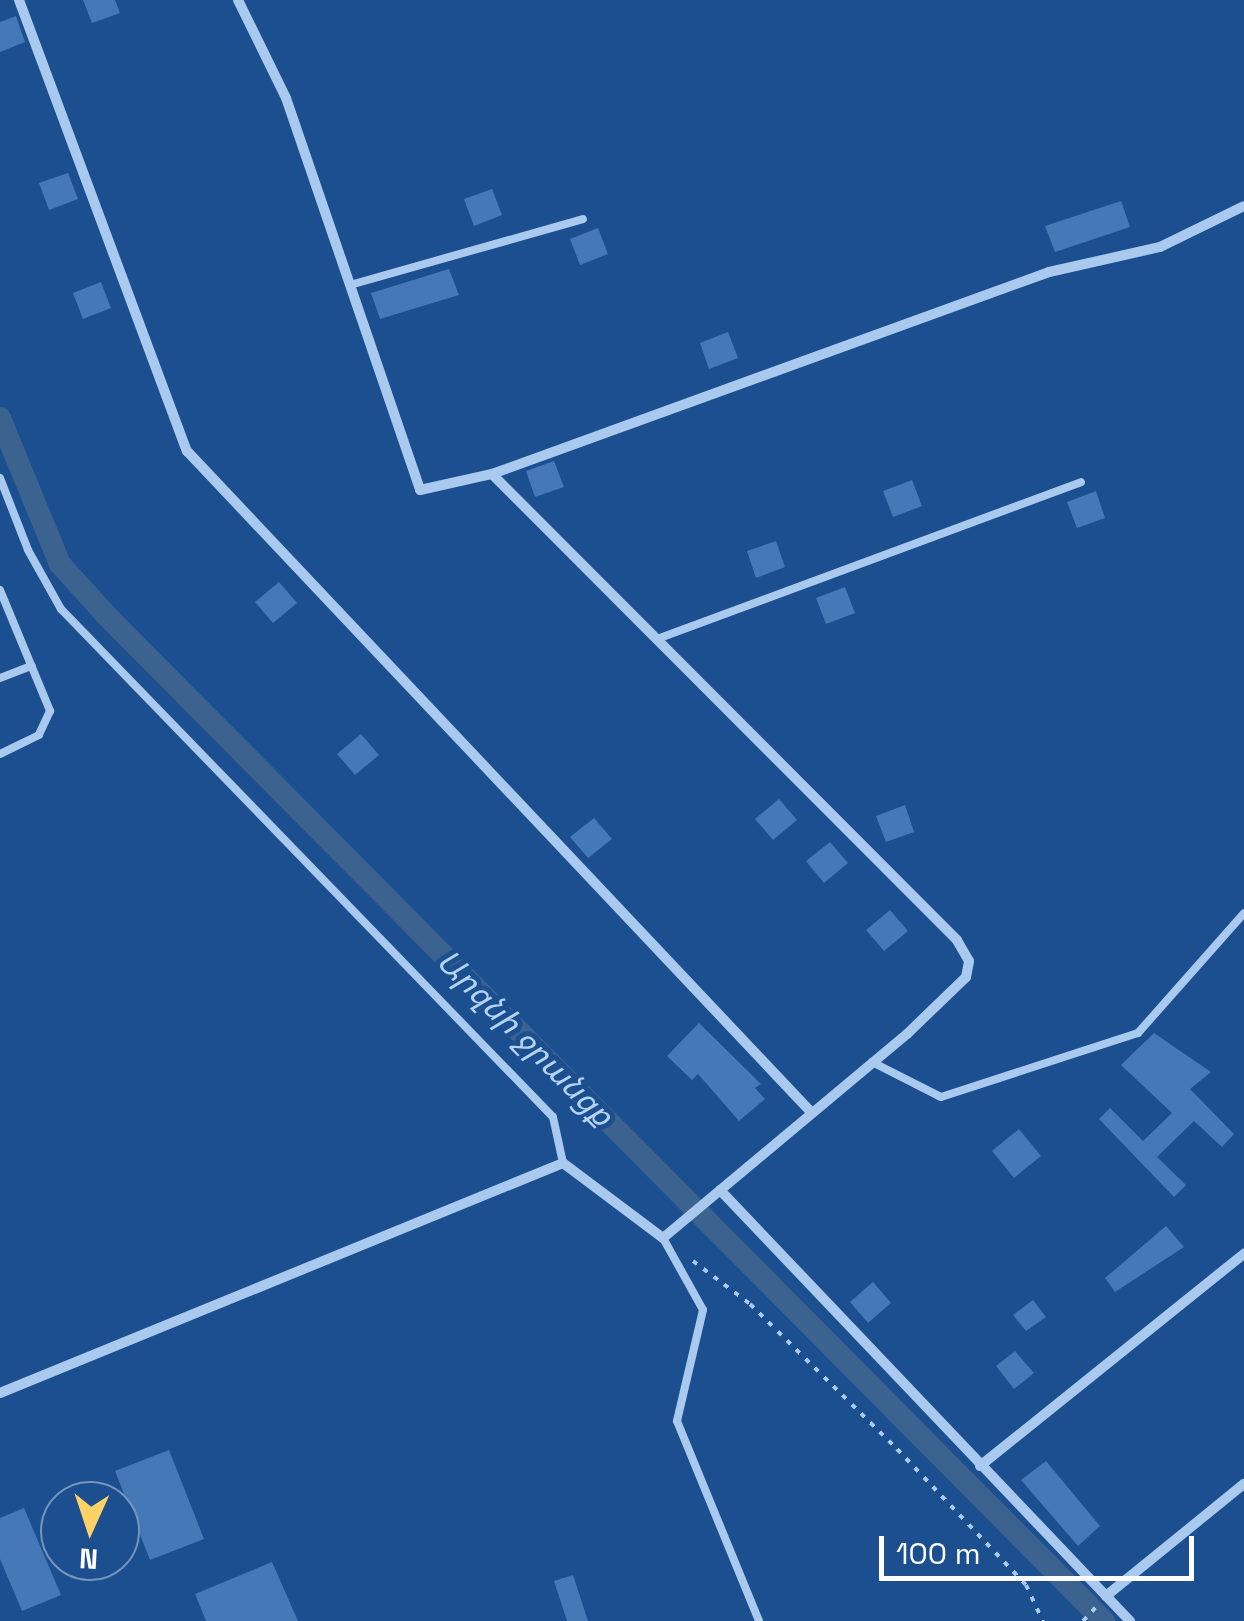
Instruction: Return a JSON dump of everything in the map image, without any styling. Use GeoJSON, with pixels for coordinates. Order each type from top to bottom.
{"type":"FeatureCollection","features":[{"type":"Feature","properties":{"kind":"street"},"geometry":{"type":"LineString","coordinates":[[19,0],[187,451],[810,1111]]}},
{"type":"Feature","properties":{"kind":"street"},"geometry":{"type":"LineString","coordinates":[[238,0],[286,98],[420,490],[492,474],[1048,272],[1160,247],[1244,206]]}},
{"type":"Feature","properties":{"kind":"street"},"geometry":{"type":"LineString","coordinates":[[0,1393],[563,1163],[662,1238],[872,1062],[966,977],[969,961],[956,940],[492,474]]}},
{"type":"Feature","properties":{"kind":"street"},"geometry":{"type":"LineString","coordinates":[[720,1190],[1102,1600],[1130,1621]]}},
{"type":"Feature","properties":{"kind":"street"},"geometry":{"type":"LineString","coordinates":[[980,1466],[1244,1254]]}},
{"type":"Feature","properties":{"kind":"street"},"geometry":{"type":"LineString","coordinates":[[1102,1600],[1244,1484]]}},
{"type":"Feature","properties":{"kind":"lane"},"geometry":{"type":"LineString","coordinates":[[350,285],[583,219]]}},
{"type":"Feature","properties":{"kind":"lane"},"geometry":{"type":"LineString","coordinates":[[0,478],[28,550],[61,609],[553,1117],[563,1163]]}},
{"type":"Feature","properties":{"kind":"lane"},"geometry":{"type":"LineString","coordinates":[[657,640],[1081,482]]}},
{"type":"Feature","properties":{"kind":"lane"},"geometry":{"type":"LineString","coordinates":[[0,590],[50,711],[39,735],[0,754]]}},
{"type":"Feature","properties":{"kind":"lane"},"geometry":{"type":"LineString","coordinates":[[0,678],[32,666]]}},
{"type":"Feature","properties":{"kind":"lane"},"geometry":{"type":"LineString","coordinates":[[872,1062],[941,1097],[1138,1034],[1244,913]]}},
{"type":"Feature","properties":{"kind":"lane"},"geometry":{"type":"LineString","coordinates":[[662,1238],[703,1310],[677,1421],[760,1621]]}},
{"type":"Feature","properties":{"kind":"path"},"geometry":{"type":"LineString","coordinates":[[692,1260],[750,1304],[897,1448],[1026,1585],[1043,1621]]}},
{"type":"Feature","properties":{"kind":"path"},"geometry":{"type":"LineString","coordinates":[[1083,1621],[1102,1600]]}},
{"type":"Feature","properties":{"kind":"building"},"geometry":{"type":"Polygon","coordinates":[[[83,0],[115,0],[120,13],[92,23],[83,0]]]}},
{"type":"Feature","properties":{"kind":"building"},"geometry":{"type":"Polygon","coordinates":[[[16,16],[25,42],[0,52],[0,22],[16,16]]]}},
{"type":"Feature","properties":{"kind":"building"},"geometry":{"type":"Polygon","coordinates":[[[68,173],[78,199],[49,210],[39,183],[68,173]]]}},
{"type":"Feature","properties":{"kind":"building"},"geometry":{"type":"Polygon","coordinates":[[[492,189],[502,215],[474,226],[464,199],[492,189]]]}},
{"type":"Feature","properties":{"kind":"building"},"geometry":{"type":"Polygon","coordinates":[[[1121,201],[1130,227],[1055,252],[1045,226],[1121,201]]]}},
{"type":"Feature","properties":{"kind":"building"},"geometry":{"type":"Polygon","coordinates":[[[598,228],[608,254],[580,265],[570,239],[598,228]]]}},
{"type":"Feature","properties":{"kind":"building"},"geometry":{"type":"Polygon","coordinates":[[[449,269],[459,295],[380,319],[371,293],[449,269]]]}},
{"type":"Feature","properties":{"kind":"building"},"geometry":{"type":"Polygon","coordinates":[[[101,282],[111,308],[83,319],[73,293],[101,282]]]}},
{"type":"Feature","properties":{"kind":"building"},"geometry":{"type":"Polygon","coordinates":[[[728,332],[738,358],[709,369],[700,343],[728,332]]]}},
{"type":"Feature","properties":{"kind":"building"},"geometry":{"type":"Polygon","coordinates":[[[554,461],[564,487],[535,497],[526,471],[554,461]]]}},
{"type":"Feature","properties":{"kind":"building"},"geometry":{"type":"Polygon","coordinates":[[[912,480],[922,506],[893,517],[883,491],[912,480]]]}},
{"type":"Feature","properties":{"kind":"building"},"geometry":{"type":"Polygon","coordinates":[[[1096,491],[1105,518],[1077,528],[1067,502],[1096,491]]]}},
{"type":"Feature","properties":{"kind":"building"},"geometry":{"type":"Polygon","coordinates":[[[776,541],[785,567],[756,578],[747,551],[776,541]]]}},
{"type":"Feature","properties":{"kind":"building"},"geometry":{"type":"Polygon","coordinates":[[[279,582],[297,603],[273,623],[255,602],[279,582]]]}},
{"type":"Feature","properties":{"kind":"building"},"geometry":{"type":"Polygon","coordinates":[[[845,587],[855,613],[826,624],[816,598],[845,587]]]}},
{"type":"Feature","properties":{"kind":"building"},"geometry":{"type":"Polygon","coordinates":[[[361,734],[379,755],[355,775],[337,754],[361,734]]]}},
{"type":"Feature","properties":{"kind":"building"},"geometry":{"type":"Polygon","coordinates":[[[779,799],[797,820],[773,840],[755,819],[779,799]]]}},
{"type":"Feature","properties":{"kind":"building"},"geometry":{"type":"Polygon","coordinates":[[[905,805],[914,832],[886,842],[876,816],[905,805]]]}},
{"type":"Feature","properties":{"kind":"building"},"geometry":{"type":"Polygon","coordinates":[[[594,818],[612,839],[588,858],[570,837],[594,818]]]}},
{"type":"Feature","properties":{"kind":"building"},"geometry":{"type":"Polygon","coordinates":[[[830,842],[848,863],[824,883],[806,861],[830,842]]]}},
{"type":"Feature","properties":{"kind":"building"},"geometry":{"type":"Polygon","coordinates":[[[890,910],[908,931],[884,951],[866,930],[890,910]]]}},
{"type":"Feature","properties":{"kind":"building"},"geometry":{"type":"Polygon","coordinates":[[[699,1023],[761,1084],[755,1088],[765,1099],[739,1121],[698,1074],[692,1080],[667,1056],[699,1023]]]}},
{"type":"Feature","properties":{"kind":"building"},"geometry":{"type":"Polygon","coordinates":[[[1154,1033],[1211,1072],[1190,1089],[1234,1134],[1222,1147],[1194,1121],[1157,1157],[1186,1185],[1174,1197],[1099,1119],[1110,1108],[1143,1141],[1172,1113],[1121,1065],[1154,1033]]]}},
{"type":"Feature","properties":{"kind":"building"},"geometry":{"type":"Polygon","coordinates":[[[1019,1129],[1041,1156],[1014,1178],[992,1151],[1019,1129]]]}},
{"type":"Feature","properties":{"kind":"building"},"geometry":{"type":"Polygon","coordinates":[[[1166,1226],[1184,1247],[1115,1292],[1105,1278],[1166,1226]]]}},
{"type":"Feature","properties":{"kind":"building"},"geometry":{"type":"Polygon","coordinates":[[[873,1282],[891,1303],[868,1323],[850,1302],[873,1282]]]}},
{"type":"Feature","properties":{"kind":"building"},"geometry":{"type":"Polygon","coordinates":[[[1033,1300],[1046,1317],[1026,1331],[1013,1315],[1033,1300]]]}},
{"type":"Feature","properties":{"kind":"building"},"geometry":{"type":"Polygon","coordinates":[[[1015,1351],[1034,1373],[1014,1389],[996,1366],[1015,1351]]]}},
{"type":"Feature","properties":{"kind":"building"},"geometry":{"type":"Polygon","coordinates":[[[169,1450],[204,1539],[150,1560],[140,1535],[140,1481],[119,1481],[115,1471],[169,1450]]]}},
{"type":"Feature","properties":{"kind":"building"},"geometry":{"type":"Polygon","coordinates":[[[1046,1461],[1100,1526],[1078,1546],[1021,1480],[1046,1461]]]}},
{"type":"Feature","properties":{"kind":"building"},"geometry":{"type":"Polygon","coordinates":[[[24,1508],[40,1546],[40,1581],[55,1581],[61,1595],[22,1611],[0,1559],[0,1518],[24,1508]]]}},
{"type":"Feature","properties":{"kind":"building"},"geometry":{"type":"Polygon","coordinates":[[[272,1562],[298,1621],[206,1621],[195,1594],[272,1562]]]}},
{"type":"Feature","properties":{"kind":"building"},"geometry":{"type":"Polygon","coordinates":[[[573,1575],[588,1621],[567,1621],[554,1581],[573,1575]]]}},
{"type":"Feature","properties":{"kind":"waterway","name":"Արզնի ջրանցք"},"geometry":{"type":"LineString","coordinates":[[0,418],[60,564],[107,616],[1104,1621]]}}]}
